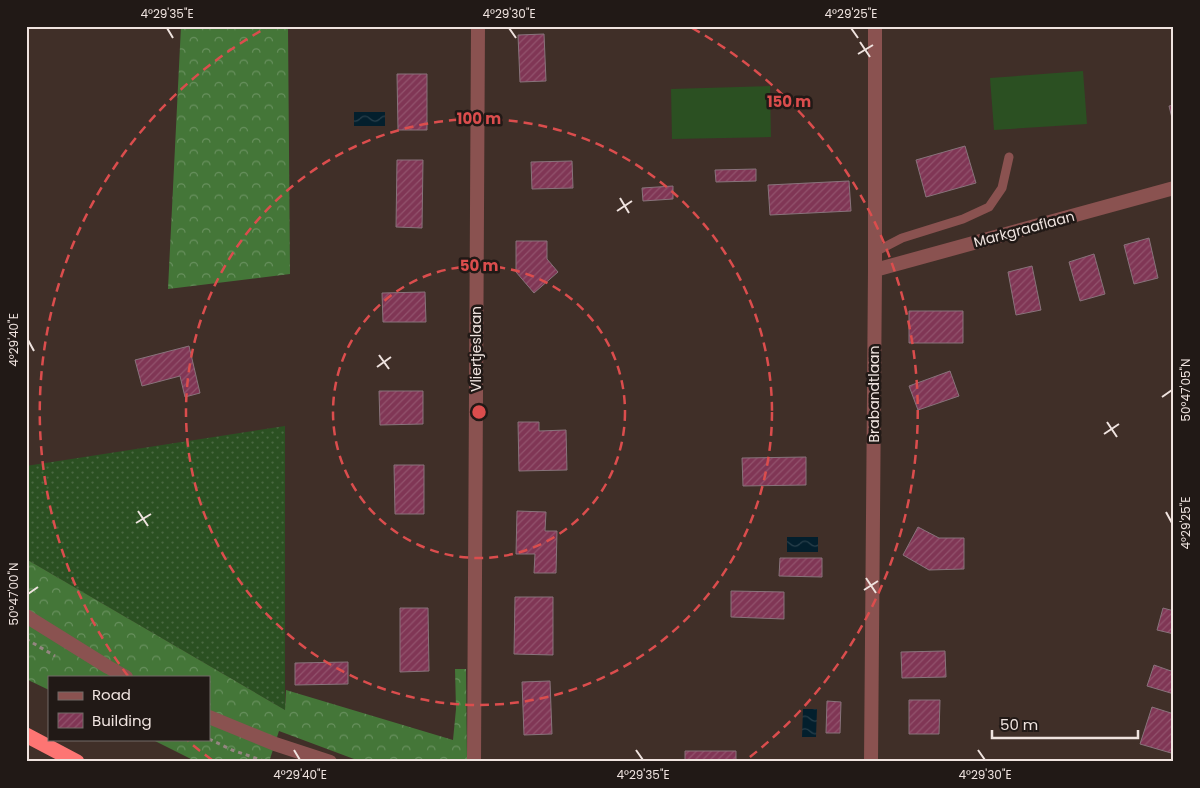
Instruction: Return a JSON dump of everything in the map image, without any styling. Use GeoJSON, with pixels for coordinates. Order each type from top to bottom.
{"type":"FeatureCollection","features":[{"type":"Feature","properties":{"kind":"highway"},"geometry":{"type":"LineString","coordinates":[[26,735],[76,762]]}},
{"type":"Feature","properties":{"kind":"street","name":"Vliertjeslaan"},"geometry":{"type":"LineString","coordinates":[[474,762],[478,26]]}},
{"type":"Feature","properties":{"kind":"street","name":"Brabandtlaan"},"geometry":{"type":"LineString","coordinates":[[871,762],[875,26]]}},
{"type":"Feature","properties":{"kind":"street","name":"Markgraaflaan"},"geometry":{"type":"LineString","coordinates":[[875,270],[1174,188]]}},
{"type":"Feature","properties":{"kind":"street"},"geometry":{"type":"LineString","coordinates":[[26,616],[124,676]]}},
{"type":"Feature","properties":{"kind":"street"},"geometry":{"type":"LineString","coordinates":[[210,717],[275,744],[330,762]]}},
{"type":"Feature","properties":{"kind":"lane"},"geometry":{"type":"LineString","coordinates":[[875,252],[902,238],[963,219],[989,207],[1002,188],[1009,157]]}},
{"type":"Feature","properties":{"kind":"path"},"geometry":{"type":"LineString","coordinates":[[210,739],[232,750],[267,762]]}},
{"type":"Feature","properties":{"kind":"green space"},"geometry":{"type":"Polygon","coordinates":[[[181,26],[288,26],[290,274],[168,289],[181,26]]]}},
{"type":"Feature","properties":{"kind":"green space"},"geometry":{"type":"Polygon","coordinates":[[[1083,71],[1087,124],[994,130],[990,78],[1083,71]]]}},
{"type":"Feature","properties":{"kind":"green space"},"geometry":{"type":"Polygon","coordinates":[[[770,86],[771,137],[672,139],[671,89],[770,86]]]}},
{"type":"Feature","properties":{"kind":"green space"},"geometry":{"type":"Polygon","coordinates":[[[285,426],[285,710],[26,559],[26,466],[285,426]]]}},
{"type":"Feature","properties":{"kind":"green space"},"geometry":{"type":"Polygon","coordinates":[[[26,559],[285,710],[286,690],[453,740],[456,709],[455,669],[466,669],[467,762],[362,762],[279,731],[269,762],[197,762],[153,740],[210,740],[210,676],[48,676],[48,690],[26,679],[26,559]]]}},
{"type":"Feature","properties":{"kind":"water"},"geometry":{"type":"Polygon","coordinates":[[[354,112],[385,112],[385,126],[354,126],[354,112]]]}},
{"type":"Feature","properties":{"kind":"water"},"geometry":{"type":"Polygon","coordinates":[[[787,537],[818,537],[818,552],[787,552],[787,537]]]}},
{"type":"Feature","properties":{"kind":"water"},"geometry":{"type":"Polygon","coordinates":[[[803,709],[817,709],[816,737],[802,737],[803,709]]]}},
{"type":"Feature","properties":{"kind":"building"},"geometry":{"type":"Polygon","coordinates":[[[544,34],[546,81],[520,82],[518,35],[544,34]]]}},
{"type":"Feature","properties":{"kind":"building"},"geometry":{"type":"Polygon","coordinates":[[[397,74],[427,74],[427,130],[398,130],[397,74]]]}},
{"type":"Feature","properties":{"kind":"building"},"geometry":{"type":"Polygon","coordinates":[[[1174,105],[1174,126],[1169,106],[1174,105]]]}},
{"type":"Feature","properties":{"kind":"building"},"geometry":{"type":"Polygon","coordinates":[[[965,146],[976,183],[926,197],[916,160],[965,146]]]}},
{"type":"Feature","properties":{"kind":"building"},"geometry":{"type":"Polygon","coordinates":[[[397,160],[423,160],[422,228],[396,227],[397,160]]]}},
{"type":"Feature","properties":{"kind":"building"},"geometry":{"type":"Polygon","coordinates":[[[572,161],[573,188],[532,189],[531,162],[572,161]]]}},
{"type":"Feature","properties":{"kind":"building"},"geometry":{"type":"Polygon","coordinates":[[[756,169],[756,181],[716,182],[715,170],[756,169]]]}},
{"type":"Feature","properties":{"kind":"building"},"geometry":{"type":"Polygon","coordinates":[[[849,181],[851,211],[770,215],[768,185],[849,181]]]}},
{"type":"Feature","properties":{"kind":"building"},"geometry":{"type":"Polygon","coordinates":[[[673,186],[673,199],[643,201],[642,188],[673,186]]]}},
{"type":"Feature","properties":{"kind":"building"},"geometry":{"type":"Polygon","coordinates":[[[1149,238],[1158,278],[1134,284],[1124,245],[1149,238]]]}},
{"type":"Feature","properties":{"kind":"building"},"geometry":{"type":"Polygon","coordinates":[[[516,241],[547,241],[547,259],[558,272],[534,293],[516,272],[516,241]]]}},
{"type":"Feature","properties":{"kind":"building"},"geometry":{"type":"Polygon","coordinates":[[[1094,254],[1105,294],[1080,301],[1069,262],[1094,254]]]}},
{"type":"Feature","properties":{"kind":"building"},"geometry":{"type":"Polygon","coordinates":[[[1032,266],[1041,310],[1016,315],[1008,272],[1032,266]]]}},
{"type":"Feature","properties":{"kind":"building"},"geometry":{"type":"Polygon","coordinates":[[[425,292],[426,322],[383,322],[382,293],[425,292]]]}},
{"type":"Feature","properties":{"kind":"building"},"geometry":{"type":"Polygon","coordinates":[[[909,311],[963,311],[963,343],[909,343],[909,311]]]}},
{"type":"Feature","properties":{"kind":"building"},"geometry":{"type":"Polygon","coordinates":[[[189,346],[200,393],[185,397],[180,376],[142,386],[135,360],[189,346]]]}},
{"type":"Feature","properties":{"kind":"building"},"geometry":{"type":"Polygon","coordinates":[[[950,371],[959,396],[918,410],[909,386],[950,371]]]}},
{"type":"Feature","properties":{"kind":"building"},"geometry":{"type":"Polygon","coordinates":[[[379,391],[423,391],[423,424],[380,425],[379,391]]]}},
{"type":"Feature","properties":{"kind":"building"},"geometry":{"type":"Polygon","coordinates":[[[518,422],[539,422],[539,431],[566,430],[567,470],[519,471],[518,422]]]}},
{"type":"Feature","properties":{"kind":"building"},"geometry":{"type":"Polygon","coordinates":[[[806,457],[806,485],[743,486],[742,458],[806,457]]]}},
{"type":"Feature","properties":{"kind":"building"},"geometry":{"type":"Polygon","coordinates":[[[394,465],[424,465],[424,514],[395,514],[394,465]]]}},
{"type":"Feature","properties":{"kind":"building"},"geometry":{"type":"Polygon","coordinates":[[[517,511],[546,512],[545,531],[557,531],[556,573],[534,573],[535,554],[516,554],[517,511]]]}},
{"type":"Feature","properties":{"kind":"building"},"geometry":{"type":"Polygon","coordinates":[[[918,527],[939,538],[964,538],[964,569],[929,570],[903,555],[918,527]]]}},
{"type":"Feature","properties":{"kind":"building"},"geometry":{"type":"Polygon","coordinates":[[[780,558],[822,558],[822,577],[779,576],[780,558]]]}},
{"type":"Feature","properties":{"kind":"building"},"geometry":{"type":"Polygon","coordinates":[[[731,591],[784,592],[784,619],[731,617],[731,591]]]}},
{"type":"Feature","properties":{"kind":"building"},"geometry":{"type":"Polygon","coordinates":[[[515,597],[553,597],[553,655],[514,654],[515,597]]]}},
{"type":"Feature","properties":{"kind":"building"},"geometry":{"type":"Polygon","coordinates":[[[400,608],[428,608],[429,671],[400,672],[400,608]]]}},
{"type":"Feature","properties":{"kind":"building"},"geometry":{"type":"Polygon","coordinates":[[[1163,608],[1174,611],[1174,634],[1157,630],[1163,608]]]}},
{"type":"Feature","properties":{"kind":"building"},"geometry":{"type":"Polygon","coordinates":[[[945,651],[946,677],[902,678],[901,652],[945,651]]]}},
{"type":"Feature","properties":{"kind":"building"},"geometry":{"type":"Polygon","coordinates":[[[348,662],[348,684],[295,685],[295,663],[348,662]]]}},
{"type":"Feature","properties":{"kind":"building"},"geometry":{"type":"Polygon","coordinates":[[[1174,664],[1174,694],[1147,686],[1154,665],[1171,671],[1174,664]]]}},
{"type":"Feature","properties":{"kind":"building"},"geometry":{"type":"Polygon","coordinates":[[[550,681],[552,734],[524,735],[522,682],[550,681]]]}},
{"type":"Feature","properties":{"kind":"building"},"geometry":{"type":"Polygon","coordinates":[[[909,700],[940,700],[939,734],[909,734],[909,700]]]}},
{"type":"Feature","properties":{"kind":"building"},"geometry":{"type":"Polygon","coordinates":[[[827,701],[841,702],[840,733],[826,733],[827,701]]]}},
{"type":"Feature","properties":{"kind":"building"},"geometry":{"type":"Polygon","coordinates":[[[1152,707],[1174,714],[1174,744],[1171,753],[1140,744],[1152,707]]]}},
{"type":"Feature","properties":{"kind":"building"},"geometry":{"type":"Polygon","coordinates":[[[685,751],[736,751],[736,762],[685,762],[685,751]]]}}]}
